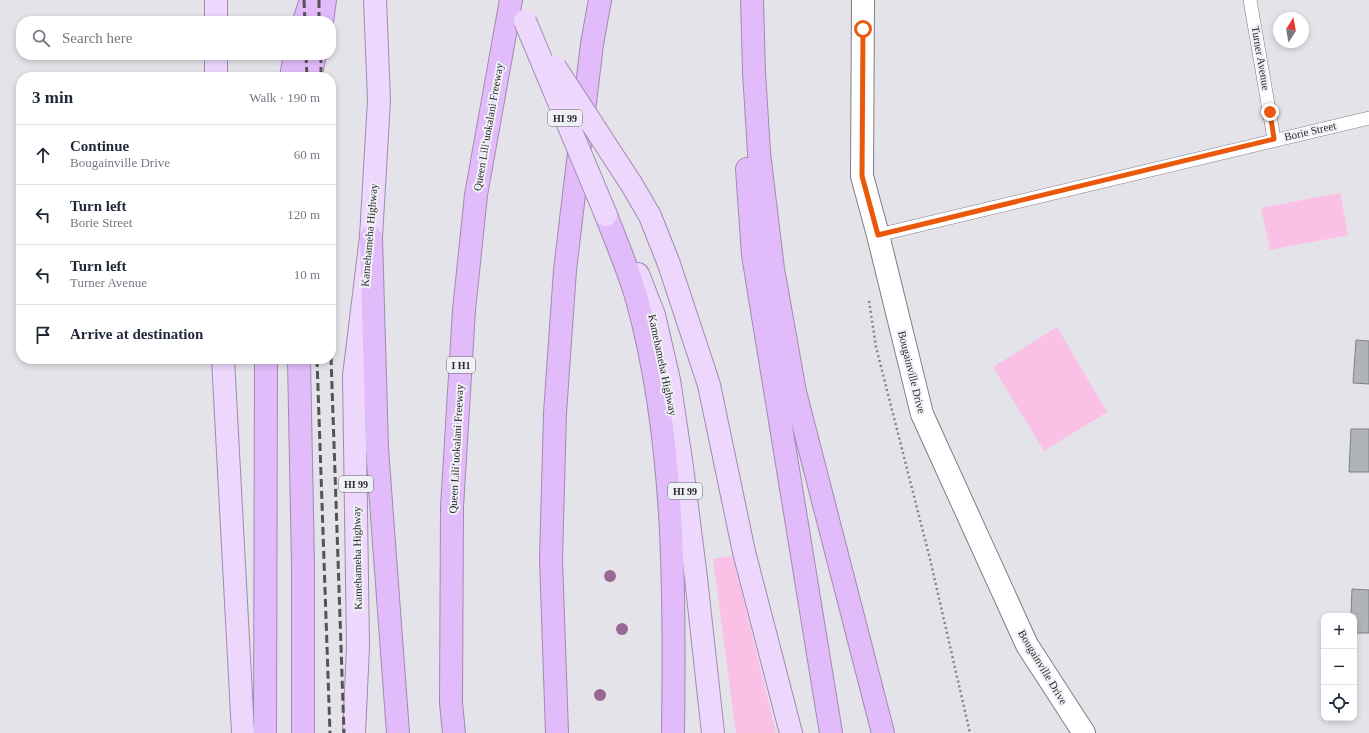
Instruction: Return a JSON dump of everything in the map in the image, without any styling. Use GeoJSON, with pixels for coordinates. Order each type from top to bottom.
{"type":"FeatureCollection","features":[{"type":"Feature","properties":{"kind":"highway"},"geometry":{"type":"LineString","coordinates":[[306,16],[311,0]]}},
{"type":"Feature","properties":{"kind":"highway"},"geometry":{"type":"LineString","coordinates":[[323,16],[325,0]]}},
{"type":"Feature","properties":{"kind":"highway","name":"Queen Liliʻuokalani Freeway"},"geometry":{"type":"LineString","coordinates":[[454,733],[451,703],[452,507],[464,310],[476,195],[511,0]]}},
{"type":"Feature","properties":{"kind":"highway"},"geometry":{"type":"LineString","coordinates":[[557,733],[551,559],[554,413],[565,270],[592,44],[600,0]]}},
{"type":"Feature","properties":{"kind":"highway"},"geometry":{"type":"LineString","coordinates":[[741,0],[740,46],[753,255],[831,733]]}},
{"type":"Feature","properties":{"kind":"highway"},"geometry":{"type":"LineString","coordinates":[[752,0],[754,72],[759,153],[773,269],[795,392],[883,733]]}},
{"type":"Feature","properties":{"kind":"highway"},"geometry":{"type":"LineString","coordinates":[[292,72],[294,60]]}},
{"type":"Feature","properties":{"kind":"highway"},"geometry":{"type":"LineString","coordinates":[[311,72],[313,60]]}},
{"type":"Feature","properties":{"kind":"highway"},"geometry":{"type":"LineString","coordinates":[[606,215],[629,264],[659,402],[668,481],[674,626],[673,733]]}},
{"type":"Feature","properties":{"kind":"highway"},"geometry":{"type":"LineString","coordinates":[[371,237],[377,448],[398,733]]}},
{"type":"Feature","properties":{"kind":"highway"},"geometry":{"type":"LineString","coordinates":[[265,733],[266,364]]}},
{"type":"Feature","properties":{"kind":"highway"},"geometry":{"type":"LineString","coordinates":[[299,364],[303,565],[303,733]]}},
{"type":"Feature","properties":{"kind":"main road"},"geometry":{"type":"LineString","coordinates":[[216,0],[216,16]]}},
{"type":"Feature","properties":{"kind":"main road","name":"Kamehameha Highway"},"geometry":{"type":"LineString","coordinates":[[354,733],[358,647],[354,376],[371,237],[379,100],[375,0]]}},
{"type":"Feature","properties":{"kind":"main road","name":"HI 99"},"geometry":{"type":"LineString","coordinates":[[516,0],[606,215]]}},
{"type":"Feature","properties":{"kind":"main road"},"geometry":{"type":"LineString","coordinates":[[525,21],[632,185],[650,216],[670,264],[709,384],[744,552],[791,733]]}},
{"type":"Feature","properties":{"kind":"main road"},"geometry":{"type":"LineString","coordinates":[[216,60],[216,72]]}},
{"type":"Feature","properties":{"kind":"main road","name":"Kamehameha Highway"},"geometry":{"type":"LineString","coordinates":[[629,264],[654,315],[669,380],[693,554],[714,733]]}},
{"type":"Feature","properties":{"kind":"main road"},"geometry":{"type":"LineString","coordinates":[[223,364],[242,733]]}},
{"type":"Feature","properties":{"kind":"street","name":"Bougainville Drive"},"geometry":{"type":"LineString","coordinates":[[864,0],[862,176],[922,414],[1027,645],[1084,733]]}},
{"type":"Feature","properties":{"kind":"lane","name":"Turner Avenue"},"geometry":{"type":"LineString","coordinates":[[1250,0],[1274,139]]}},
{"type":"Feature","properties":{"kind":"lane","name":"Borie Street"},"geometry":{"type":"LineString","coordinates":[[878,235],[1274,139],[1369,118]]}},
{"type":"Feature","properties":{"kind":"shaded area"},"geometry":{"type":"Polygon","coordinates":[[[1340,193],[1348,235],[1270,250],[1261,208],[1340,193]]]}},
{"type":"Feature","properties":{"kind":"shaded area"},"geometry":{"type":"Polygon","coordinates":[[[1057,327],[1107,412],[1044,451],[993,367],[1057,327]]]}},
{"type":"Feature","properties":{"kind":"shaded area"},"geometry":{"type":"Polygon","coordinates":[[[733,556],[776,733],[736,733],[713,559],[733,556]]]}},
{"type":"Feature","properties":{"kind":"building"},"geometry":{"type":"Polygon","coordinates":[[[1356,340],[1369,341],[1369,384],[1353,383],[1356,340]]]}},
{"type":"Feature","properties":{"kind":"building"},"geometry":{"type":"Polygon","coordinates":[[[1351,429],[1369,429],[1369,472],[1349,472],[1351,429]]]}},
{"type":"Feature","properties":{"kind":"building"},"geometry":{"type":"Polygon","coordinates":[[[1352,589],[1369,590],[1369,633],[1357,633],[1357,613],[1351,613],[1352,589]]]}},
{"type":"Feature","properties":{"kind":"railway"},"geometry":{"type":"LineString","coordinates":[[304,0],[305,16]]}},
{"type":"Feature","properties":{"kind":"railway"},"geometry":{"type":"LineString","coordinates":[[319,0],[319,16]]}},
{"type":"Feature","properties":{"kind":"railway"},"geometry":{"type":"LineString","coordinates":[[306,60],[307,72]]}},
{"type":"Feature","properties":{"kind":"railway"},"geometry":{"type":"LineString","coordinates":[[321,60],[321,72]]}},
{"type":"Feature","properties":{"kind":"railway"},"geometry":{"type":"LineString","coordinates":[[317,364],[330,733]]}},
{"type":"Feature","properties":{"kind":"railway"},"geometry":{"type":"LineString","coordinates":[[331,364],[344,733]]}},
{"type":"Feature","properties":{"kind":"route"},"geometry":{"type":"LineString","coordinates":[[863,29],[862,176],[878,235],[1274,139],[1270,112]]}}]}
